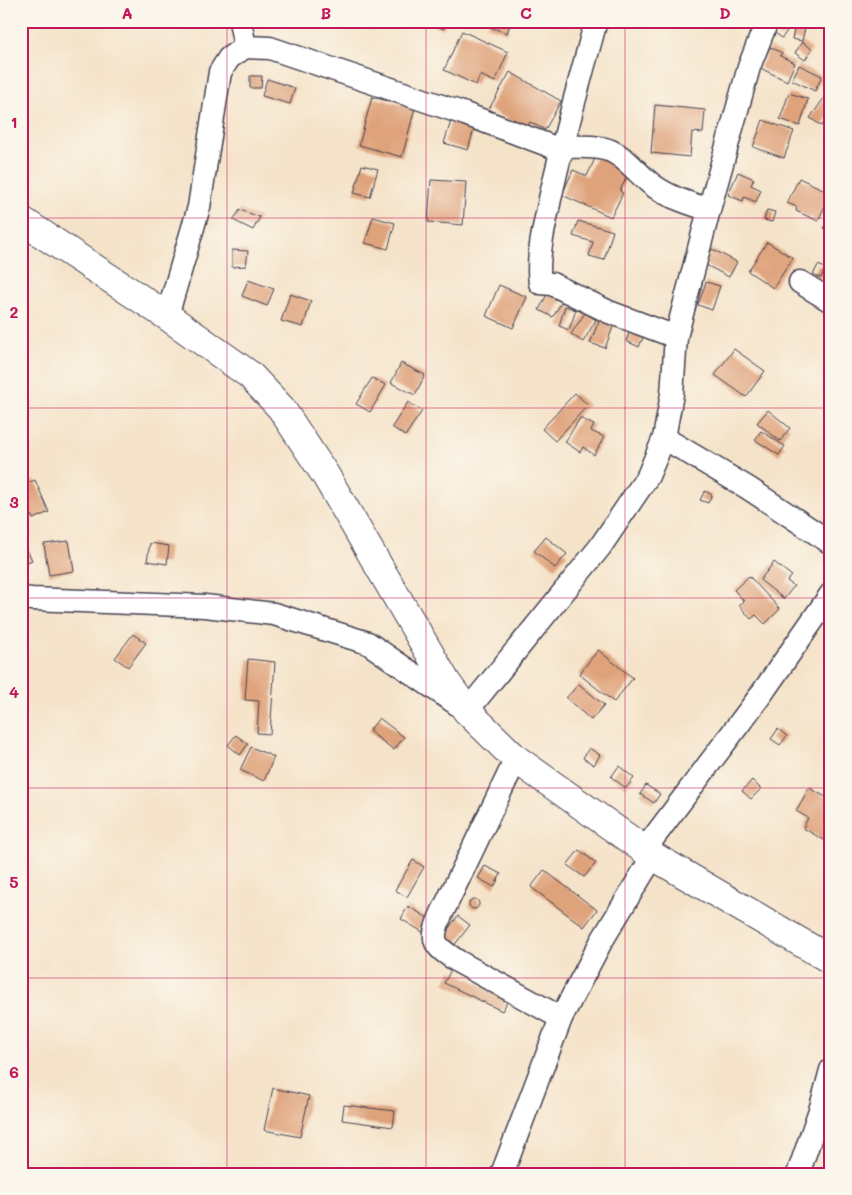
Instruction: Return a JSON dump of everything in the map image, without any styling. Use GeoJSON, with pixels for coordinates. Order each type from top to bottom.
{"type":"FeatureCollection","features":[{"type":"Feature","properties":{"kind":"street"},"geometry":{"type":"LineString","coordinates":[[240,21],[245,47]]}},
{"type":"Feature","properties":{"kind":"street"},"geometry":{"type":"LineString","coordinates":[[596,21],[561,148],[544,229],[539,273],[540,282],[552,284],[609,312],[676,337]]}},
{"type":"Feature","properties":{"kind":"street"},"geometry":{"type":"LineString","coordinates":[[467,711],[600,547],[648,476],[664,438],[672,394],[676,337],[749,67],[766,21]]}},
{"type":"Feature","properties":{"kind":"street"},"geometry":{"type":"LineString","coordinates":[[167,316],[199,207],[220,72],[229,58],[245,47],[270,48],[561,148],[598,148],[609,150],[618,154],[650,184],[672,196],[709,210]]}},
{"type":"Feature","properties":{"kind":"street"},"geometry":{"type":"LineString","coordinates":[[21,220],[167,316],[250,375],[281,408],[326,476],[447,683],[467,711],[516,759],[649,853],[831,960]]}},
{"type":"Feature","properties":{"kind":"street"},"geometry":{"type":"LineString","coordinates":[[800,282],[831,301]]}},
{"type":"Feature","properties":{"kind":"street"},"geometry":{"type":"LineString","coordinates":[[664,438],[748,488],[831,543]]}},
{"type":"Feature","properties":{"kind":"street"},"geometry":{"type":"LineString","coordinates":[[502,1174],[561,1018],[649,853],[831,594]]}},
{"type":"Feature","properties":{"kind":"street"},"geometry":{"type":"LineString","coordinates":[[21,598],[205,606],[274,614],[368,644],[467,711]]}},
{"type":"Feature","properties":{"kind":"street"},"geometry":{"type":"LineString","coordinates":[[516,759],[438,922],[434,931],[434,940],[445,952],[459,962],[561,1018]]}},
{"type":"Feature","properties":{"kind":"street"},"geometry":{"type":"LineString","coordinates":[[798,1174],[831,1070]]}},
{"type":"Feature","properties":{"kind":"building"},"geometry":{"type":"Polygon","coordinates":[[[421,21],[446,21],[444,29],[421,21]]]}},
{"type":"Feature","properties":{"kind":"building"},"geometry":{"type":"Polygon","coordinates":[[[489,21],[516,21],[515,23],[511,22],[507,33],[487,26],[489,21]]]}},
{"type":"Feature","properties":{"kind":"building"},"geometry":{"type":"Polygon","coordinates":[[[777,21],[794,21],[782,38],[771,30],[777,21]]]}},
{"type":"Feature","properties":{"kind":"building"},"geometry":{"type":"Polygon","coordinates":[[[795,26],[805,28],[802,41],[792,39],[795,26]]]}},
{"type":"Feature","properties":{"kind":"building"},"geometry":{"type":"Polygon","coordinates":[[[462,31],[508,52],[495,82],[480,75],[476,85],[444,70],[462,31]]]}},
{"type":"Feature","properties":{"kind":"building"},"geometry":{"type":"Polygon","coordinates":[[[802,42],[812,49],[805,60],[795,53],[802,42]]]}},
{"type":"Feature","properties":{"kind":"building"},"geometry":{"type":"Polygon","coordinates":[[[770,47],[782,53],[780,56],[795,63],[787,81],[760,68],[770,47]]]}},
{"type":"Feature","properties":{"kind":"building"},"geometry":{"type":"Polygon","coordinates":[[[799,65],[822,76],[815,91],[792,80],[799,65]]]}},
{"type":"Feature","properties":{"kind":"building"},"geometry":{"type":"Polygon","coordinates":[[[510,72],[561,101],[545,130],[530,122],[526,130],[489,109],[510,72]]]}},
{"type":"Feature","properties":{"kind":"building"},"geometry":{"type":"Polygon","coordinates":[[[250,76],[262,76],[261,88],[250,88],[250,76]]]}},
{"type":"Feature","properties":{"kind":"building"},"geometry":{"type":"Polygon","coordinates":[[[267,79],[295,88],[290,104],[262,96],[267,79]]]}},
{"type":"Feature","properties":{"kind":"building"},"geometry":{"type":"Polygon","coordinates":[[[789,93],[808,99],[800,126],[780,119],[789,93]]]}},
{"type":"Feature","properties":{"kind":"building"},"geometry":{"type":"Polygon","coordinates":[[[372,97],[415,108],[402,157],[359,145],[372,97]]]}},
{"type":"Feature","properties":{"kind":"building"},"geometry":{"type":"Polygon","coordinates":[[[824,98],[831,102],[831,112],[822,126],[810,118],[824,98]]]}},
{"type":"Feature","properties":{"kind":"building"},"geometry":{"type":"Polygon","coordinates":[[[655,105],[705,110],[703,133],[692,132],[690,157],[651,153],[655,105]]]}},
{"type":"Feature","properties":{"kind":"building"},"geometry":{"type":"Polygon","coordinates":[[[453,115],[476,122],[468,150],[444,143],[453,115]]]}},
{"type":"Feature","properties":{"kind":"building"},"geometry":{"type":"Polygon","coordinates":[[[763,120],[794,131],[784,158],[753,147],[763,120]]]}},
{"type":"Feature","properties":{"kind":"building"},"geometry":{"type":"Polygon","coordinates":[[[597,154],[630,170],[620,191],[623,193],[611,217],[562,195],[573,170],[587,176],[597,154]]]}},
{"type":"Feature","properties":{"kind":"building"},"geometry":{"type":"Polygon","coordinates":[[[362,165],[378,169],[370,197],[354,193],[362,165]]]}},
{"type":"Feature","properties":{"kind":"building"},"geometry":{"type":"Polygon","coordinates":[[[738,172],[754,179],[751,185],[761,190],[756,202],[744,197],[743,201],[728,195],[738,172]]]}},
{"type":"Feature","properties":{"kind":"building"},"geometry":{"type":"Polygon","coordinates":[[[799,178],[831,193],[818,221],[796,211],[797,207],[787,203],[799,178]]]}},
{"type":"Feature","properties":{"kind":"building"},"geometry":{"type":"Polygon","coordinates":[[[431,180],[466,182],[463,225],[428,222],[431,180]]]}},
{"type":"Feature","properties":{"kind":"building"},"geometry":{"type":"Polygon","coordinates":[[[240,210],[260,217],[253,230],[233,220],[240,210]]]}},
{"type":"Feature","properties":{"kind":"building"},"geometry":{"type":"Polygon","coordinates":[[[767,210],[775,212],[772,222],[764,220],[767,210]]]}},
{"type":"Feature","properties":{"kind":"building"},"geometry":{"type":"Polygon","coordinates":[[[373,217],[395,223],[388,249],[365,243],[373,217]]]}},
{"type":"Feature","properties":{"kind":"building"},"geometry":{"type":"Polygon","coordinates":[[[831,217],[831,232],[824,228],[831,217]]]}},
{"type":"Feature","properties":{"kind":"building"},"geometry":{"type":"Polygon","coordinates":[[[578,221],[613,231],[604,260],[589,256],[593,242],[573,236],[578,221]]]}},
{"type":"Feature","properties":{"kind":"building"},"geometry":{"type":"Polygon","coordinates":[[[767,242],[793,258],[773,288],[748,271],[767,242]]]}},
{"type":"Feature","properties":{"kind":"building"},"geometry":{"type":"Polygon","coordinates":[[[712,249],[737,262],[729,277],[704,264],[712,249]]]}},
{"type":"Feature","properties":{"kind":"building"},"geometry":{"type":"Polygon","coordinates":[[[232,250],[248,251],[246,266],[232,267],[232,250]]]}},
{"type":"Feature","properties":{"kind":"building"},"geometry":{"type":"Polygon","coordinates":[[[818,265],[825,268],[821,278],[813,275],[818,265]]]}},
{"type":"Feature","properties":{"kind":"building"},"geometry":{"type":"Polygon","coordinates":[[[248,280],[274,289],[267,306],[242,296],[248,280]]]}},
{"type":"Feature","properties":{"kind":"building"},"geometry":{"type":"Polygon","coordinates":[[[706,282],[720,286],[712,310],[698,305],[706,282]]]}},
{"type":"Feature","properties":{"kind":"building"},"geometry":{"type":"Polygon","coordinates":[[[499,285],[527,297],[513,328],[486,316],[499,285]]]}},
{"type":"Feature","properties":{"kind":"building"},"geometry":{"type":"Polygon","coordinates":[[[550,288],[565,296],[553,317],[539,310],[550,288]]]}},
{"type":"Feature","properties":{"kind":"building"},"geometry":{"type":"Polygon","coordinates":[[[290,294],[311,301],[303,327],[281,321],[290,294]]]}},
{"type":"Feature","properties":{"kind":"building"},"geometry":{"type":"Polygon","coordinates":[[[565,306],[576,310],[569,330],[559,326],[565,306]]]}},
{"type":"Feature","properties":{"kind":"building"},"geometry":{"type":"Polygon","coordinates":[[[585,313],[596,320],[583,342],[571,334],[585,313]]]}},
{"type":"Feature","properties":{"kind":"building"},"geometry":{"type":"Polygon","coordinates":[[[601,316],[615,322],[605,348],[590,343],[601,316]]]}},
{"type":"Feature","properties":{"kind":"building"},"geometry":{"type":"Polygon","coordinates":[[[632,325],[646,330],[639,347],[626,341],[632,325]]]}},
{"type":"Feature","properties":{"kind":"building"},"geometry":{"type":"Polygon","coordinates":[[[734,349],[765,371],[746,397],[715,375],[734,349]]]}},
{"type":"Feature","properties":{"kind":"building"},"geometry":{"type":"Polygon","coordinates":[[[401,363],[425,375],[415,395],[391,383],[401,363]]]}},
{"type":"Feature","properties":{"kind":"building"},"geometry":{"type":"Polygon","coordinates":[[[372,378],[386,385],[370,412],[356,404],[372,378]]]}},
{"type":"Feature","properties":{"kind":"building"},"geometry":{"type":"Polygon","coordinates":[[[575,393],[588,405],[555,441],[542,429],[575,393]]]}},
{"type":"Feature","properties":{"kind":"building"},"geometry":{"type":"Polygon","coordinates":[[[408,402],[422,411],[405,436],[392,427],[408,402]]]}},
{"type":"Feature","properties":{"kind":"building"},"geometry":{"type":"Polygon","coordinates":[[[768,410],[790,428],[780,441],[757,423],[768,410]]]}},
{"type":"Feature","properties":{"kind":"building"},"geometry":{"type":"Polygon","coordinates":[[[580,418],[594,425],[591,431],[604,437],[594,455],[583,447],[580,452],[565,442],[580,418]]]}},
{"type":"Feature","properties":{"kind":"building"},"geometry":{"type":"Polygon","coordinates":[[[761,431],[785,446],[779,455],[755,440],[761,431]]]}},
{"type":"Feature","properties":{"kind":"building"},"geometry":{"type":"Polygon","coordinates":[[[35,480],[49,512],[33,519],[21,492],[21,486],[35,480]]]}},
{"type":"Feature","properties":{"kind":"building"},"geometry":{"type":"Polygon","coordinates":[[[705,491],[712,495],[708,503],[700,500],[705,491]]]}},
{"type":"Feature","properties":{"kind":"building"},"geometry":{"type":"Polygon","coordinates":[[[21,537],[32,560],[23,564],[21,561],[21,537]]]}},
{"type":"Feature","properties":{"kind":"building"},"geometry":{"type":"Polygon","coordinates":[[[546,537],[567,554],[555,568],[534,551],[546,537]]]}},
{"type":"Feature","properties":{"kind":"building"},"geometry":{"type":"Polygon","coordinates":[[[69,541],[74,571],[49,575],[44,544],[69,541]]]}},
{"type":"Feature","properties":{"kind":"building"},"geometry":{"type":"Polygon","coordinates":[[[150,543],[169,546],[167,564],[147,561],[150,543]]]}},
{"type":"Feature","properties":{"kind":"building"},"geometry":{"type":"Polygon","coordinates":[[[774,562],[792,576],[787,581],[794,586],[784,599],[760,580],[774,562]]]}},
{"type":"Feature","properties":{"kind":"building"},"geometry":{"type":"Polygon","coordinates":[[[749,576],[780,609],[765,624],[756,615],[751,619],[739,605],[744,601],[734,590],[749,576]]]}},
{"type":"Feature","properties":{"kind":"building"},"geometry":{"type":"Polygon","coordinates":[[[133,634],[146,643],[128,667],[115,658],[133,634]]]}},
{"type":"Feature","properties":{"kind":"building"},"geometry":{"type":"Polygon","coordinates":[[[598,650],[633,678],[614,702],[579,674],[598,650]]]}},
{"type":"Feature","properties":{"kind":"building"},"geometry":{"type":"Polygon","coordinates":[[[248,659],[275,662],[270,734],[257,733],[259,701],[245,700],[248,659]]]}},
{"type":"Feature","properties":{"kind":"building"},"geometry":{"type":"Polygon","coordinates":[[[579,684],[604,705],[591,720],[566,698],[579,684]]]}},
{"type":"Feature","properties":{"kind":"building"},"geometry":{"type":"Polygon","coordinates":[[[379,718],[404,737],[394,750],[369,731],[379,718]]]}},
{"type":"Feature","properties":{"kind":"building"},"geometry":{"type":"Polygon","coordinates":[[[778,729],[787,736],[780,745],[771,739],[778,729]]]}},
{"type":"Feature","properties":{"kind":"building"},"geometry":{"type":"Polygon","coordinates":[[[236,735],[248,744],[240,755],[228,745],[236,735]]]}},
{"type":"Feature","properties":{"kind":"building"},"geometry":{"type":"Polygon","coordinates":[[[251,747],[274,757],[264,781],[240,770],[251,747]]]}},
{"type":"Feature","properties":{"kind":"building"},"geometry":{"type":"Polygon","coordinates":[[[589,748],[600,755],[594,765],[583,758],[589,748]]]}},
{"type":"Feature","properties":{"kind":"building"},"geometry":{"type":"Polygon","coordinates":[[[619,766],[634,778],[626,788],[611,777],[619,766]]]}},
{"type":"Feature","properties":{"kind":"building"},"geometry":{"type":"Polygon","coordinates":[[[752,780],[761,789],[751,799],[742,791],[752,780]]]}},
{"type":"Feature","properties":{"kind":"building"},"geometry":{"type":"Polygon","coordinates":[[[646,785],[660,794],[654,803],[640,794],[646,785]]]}},
{"type":"Feature","properties":{"kind":"building"},"geometry":{"type":"Polygon","coordinates":[[[809,788],[826,797],[829,792],[831,793],[831,844],[803,828],[808,818],[796,811],[809,788]]]}},
{"type":"Feature","properties":{"kind":"building"},"geometry":{"type":"Polygon","coordinates":[[[579,850],[596,863],[584,877],[567,865],[579,850]]]}},
{"type":"Feature","properties":{"kind":"building"},"geometry":{"type":"Polygon","coordinates":[[[413,860],[424,867],[407,897],[395,890],[413,860]]]}},
{"type":"Feature","properties":{"kind":"building"},"geometry":{"type":"Polygon","coordinates":[[[485,866],[501,874],[494,887],[478,878],[485,866]]]}},
{"type":"Feature","properties":{"kind":"building"},"geometry":{"type":"Polygon","coordinates":[[[544,870],[597,910],[584,927],[531,887],[544,870]]]}},
{"type":"Feature","properties":{"kind":"building"},"geometry":{"type":"Polygon","coordinates":[[[472,899],[476,899],[479,904],[478,908],[472,909],[469,906],[469,902],[472,899]]]}},
{"type":"Feature","properties":{"kind":"building"},"geometry":{"type":"Polygon","coordinates":[[[408,906],[431,920],[423,932],[401,919],[408,906]]]}},
{"type":"Feature","properties":{"kind":"building"},"geometry":{"type":"Polygon","coordinates":[[[458,916],[470,925],[453,947],[441,938],[458,916]]]}},
{"type":"Feature","properties":{"kind":"building"},"geometry":{"type":"Polygon","coordinates":[[[451,970],[509,999],[502,1011],[444,983],[451,970]]]}},
{"type":"Feature","properties":{"kind":"building"},"geometry":{"type":"Polygon","coordinates":[[[273,1088],[309,1096],[300,1137],[264,1130],[273,1088]]]}},
{"type":"Feature","properties":{"kind":"building"},"geometry":{"type":"Polygon","coordinates":[[[344,1105],[395,1111],[393,1127],[342,1120],[344,1105]]]}}]}
